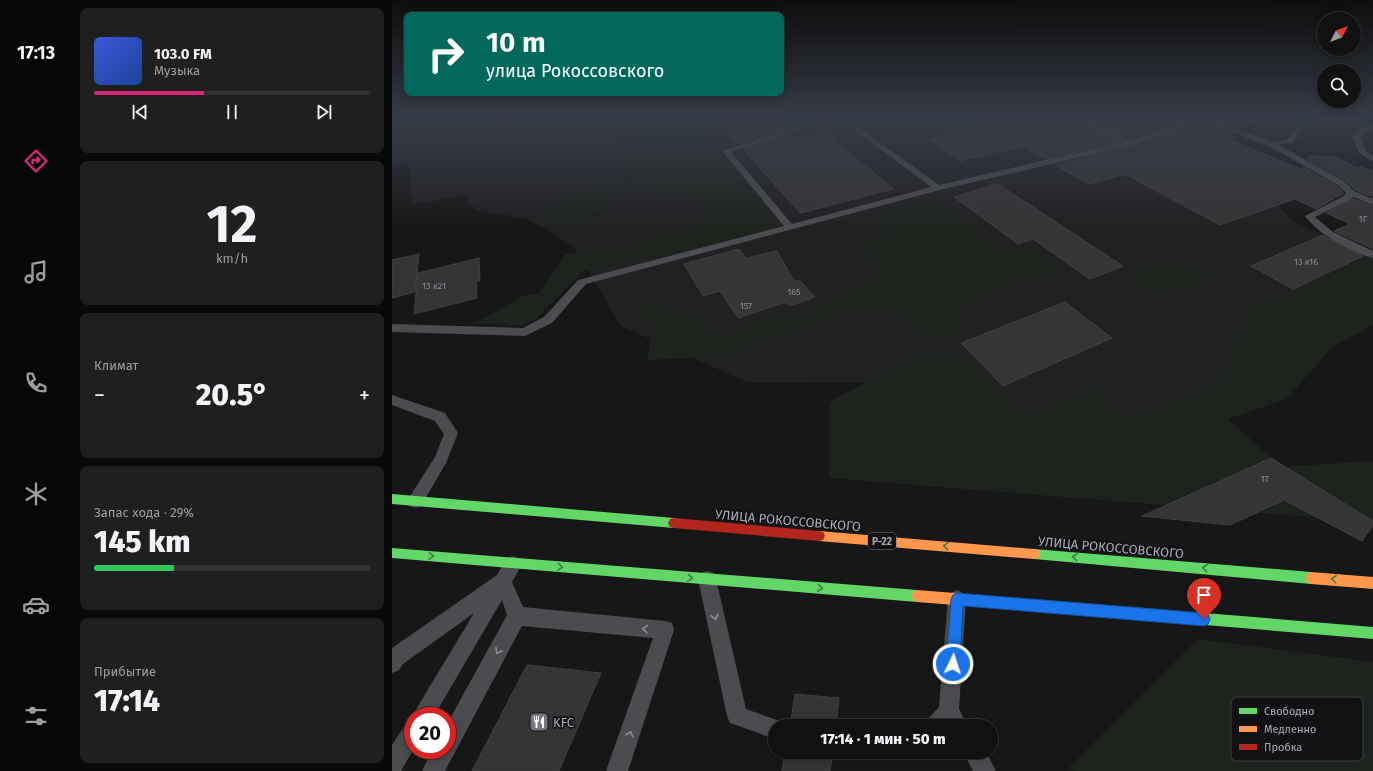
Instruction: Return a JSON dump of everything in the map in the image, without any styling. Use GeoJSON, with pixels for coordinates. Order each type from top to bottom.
{"type":"FeatureCollection","features":[{"type":"Feature","properties":{"kind":"highway","name":"УЛИЦА РОКОССОВСКОГО"},"geometry":{"type":"LineString","coordinates":[[392,499],[1373,582]]}},
{"type":"Feature","properties":{"kind":"highway"},"geometry":{"type":"LineString","coordinates":[[392,553],[1373,633]]}},
{"type":"Feature","properties":{"kind":"lane"},"geometry":{"type":"LineString","coordinates":[[729,155],[790,227]]}},
{"type":"Feature","properties":{"kind":"lane"},"geometry":{"type":"LineString","coordinates":[[893,155],[938,188]]}},
{"type":"Feature","properties":{"kind":"lane"},"geometry":{"type":"LineString","coordinates":[[392,328],[525,332],[548,320],[582,282],[938,188],[1079,155]]}},
{"type":"Feature","properties":{"kind":"lane"},"geometry":{"type":"LineString","coordinates":[[1291,155],[1341,184],[1351,193],[1373,202]]}},
{"type":"Feature","properties":{"kind":"lane"},"geometry":{"type":"LineString","coordinates":[[1351,193],[1348,198],[1310,216],[1314,224],[1330,234],[1373,255]]}},
{"type":"Feature","properties":{"kind":"lane"},"geometry":{"type":"LineString","coordinates":[[392,400],[440,417],[451,433],[441,459],[415,501]]}},
{"type":"Feature","properties":{"kind":"lane"},"geometry":{"type":"LineString","coordinates":[[427,707],[513,564]]}},
{"type":"Feature","properties":{"kind":"lane"},"geometry":{"type":"LineString","coordinates":[[706,579],[737,716],[768,727]]}},
{"type":"Feature","properties":{"kind":"lane"},"geometry":{"type":"LineString","coordinates":[[503,581],[517,616]]}},
{"type":"Feature","properties":{"kind":"lane"},"geometry":{"type":"LineString","coordinates":[[392,663],[396,657],[503,581]]}},
{"type":"Feature","properties":{"kind":"lane"},"geometry":{"type":"LineString","coordinates":[[954,718],[957,599]]}},
{"type":"Feature","properties":{"kind":"lane"},"geometry":{"type":"LineString","coordinates":[[456,728],[517,616]]}},
{"type":"Feature","properties":{"kind":"lane"},"geometry":{"type":"LineString","coordinates":[[517,616],[665,630],[617,771]]}},
{"type":"Feature","properties":{"kind":"lane"},"geometry":{"type":"LineString","coordinates":[[392,766],[404,746]]}},
{"type":"Feature","properties":{"kind":"lane"},"geometry":{"type":"LineString","coordinates":[[433,771],[439,759]]}},
{"type":"Feature","properties":{"kind":"lane"},"geometry":{"type":"LineString","coordinates":[[978,759],[985,771]]}},
{"type":"Feature","properties":{"kind":"shaded area"},"geometry":{"type":"Polygon","coordinates":[[[392,155],[1216,155],[1273,201],[1295,222],[1373,258],[1243,396],[1165,469],[1024,416],[901,383],[747,382],[621,326],[574,247],[530,220],[475,210],[465,195],[413,204],[408,164],[392,166],[392,155]]]}},
{"type":"Feature","properties":{"kind":"shaded area"},"geometry":{"type":"Polygon","coordinates":[[[618,155],[721,155],[773,218],[767,237],[659,255],[583,271],[536,319],[522,325],[474,324],[521,297],[539,293],[565,254],[637,244],[660,232],[713,226],[698,209],[709,200],[623,189],[611,198],[599,213],[586,220],[562,222],[538,220],[555,202],[603,189],[642,168],[619,157],[618,155]]]}},
{"type":"Feature","properties":{"kind":"shaded area"},"geometry":{"type":"Polygon","coordinates":[[[939,199],[988,241],[999,247],[1029,247],[1070,273],[1013,283],[962,310],[963,335],[928,338],[897,314],[837,314],[807,329],[755,341],[737,356],[648,360],[651,321],[628,312],[640,303],[696,313],[716,338],[770,313],[803,317],[846,289],[877,279],[863,238],[890,240],[881,218],[904,205],[939,199]]]}},
{"type":"Feature","properties":{"kind":"shaded area"},"geometry":{"type":"Polygon","coordinates":[[[1373,255],[1373,324],[1332,348],[1286,399],[1228,419],[1281,467],[1373,461],[1373,522],[829,478],[830,402],[920,354],[965,357],[1026,415],[1107,383],[1109,409],[1133,416],[1218,384],[1237,339],[1246,305],[1295,291],[1373,255]]]}},
{"type":"Feature","properties":{"kind":"shaded area"},"geometry":{"type":"Polygon","coordinates":[[[1156,261],[1204,269],[1214,282],[1159,294],[1137,289],[1133,271],[1156,261]]]}},
{"type":"Feature","properties":{"kind":"shaded area"},"geometry":{"type":"Polygon","coordinates":[[[1198,639],[1373,662],[1373,771],[1080,771],[1068,769],[1198,639]]]}},
{"type":"Feature","properties":{"kind":"building"},"geometry":{"type":"Polygon","coordinates":[[[748,155],[852,155],[893,189],[800,213],[748,155]]]}},
{"type":"Feature","properties":{"kind":"building"},"geometry":{"type":"Polygon","coordinates":[[[951,155],[985,155],[960,161],[951,155]]]}},
{"type":"Feature","properties":{"kind":"building"},"geometry":{"type":"Polygon","coordinates":[[[1038,155],[1062,155],[1045,159],[1038,155]]]}},
{"type":"Feature","properties":{"kind":"building"},"geometry":{"type":"Polygon","coordinates":[[[1096,155],[1267,155],[1301,169],[1303,167],[1337,186],[1344,193],[1316,209],[1295,199],[1220,225],[1125,174],[1089,184],[1055,165],[1096,155]]]}},
{"type":"Feature","properties":{"kind":"building"},"geometry":{"type":"Polygon","coordinates":[[[1309,156],[1334,157],[1356,168],[1361,167],[1373,171],[1373,197],[1355,190],[1345,180],[1307,159],[1309,156]]]}},
{"type":"Feature","properties":{"kind":"building"},"geometry":{"type":"Polygon","coordinates":[[[998,184],[1123,266],[1090,279],[1033,239],[1018,244],[954,197],[998,184]]]}},
{"type":"Feature","properties":{"kind":"building"},"geometry":{"type":"Polygon","coordinates":[[[1353,199],[1373,206],[1373,249],[1334,231],[1350,224],[1326,213],[1353,199]]]}},
{"type":"Feature","properties":{"kind":"building"},"geometry":{"type":"Polygon","coordinates":[[[1323,235],[1345,248],[1363,256],[1293,289],[1251,266],[1323,235]]]}},
{"type":"Feature","properties":{"kind":"building"},"geometry":{"type":"Polygon","coordinates":[[[739,249],[746,258],[777,251],[794,281],[800,281],[815,297],[789,306],[786,302],[738,318],[720,291],[703,296],[684,264],[739,249]]]}},
{"type":"Feature","properties":{"kind":"building"},"geometry":{"type":"Polygon","coordinates":[[[419,254],[415,292],[392,298],[392,260],[419,254]]]}},
{"type":"Feature","properties":{"kind":"building"},"geometry":{"type":"Polygon","coordinates":[[[479,258],[480,281],[476,282],[477,298],[414,314],[418,273],[479,258]]]}},
{"type":"Feature","properties":{"kind":"building"},"geometry":{"type":"Polygon","coordinates":[[[1065,302],[1112,338],[1003,386],[961,343],[1065,302]]]}},
{"type":"Feature","properties":{"kind":"building"},"geometry":{"type":"Polygon","coordinates":[[[1271,458],[1373,521],[1373,525],[1362,541],[1284,500],[1230,525],[1142,516],[1271,458]]]}},
{"type":"Feature","properties":{"kind":"building","name":"KFC"},"geometry":{"type":"Polygon","coordinates":[[[527,665],[601,673],[559,771],[472,771],[527,665]]]}},
{"type":"Feature","properties":{"kind":"building"},"geometry":{"type":"Polygon","coordinates":[[[795,694],[839,698],[837,719],[791,719],[795,694]]]}},
{"type":"Feature","properties":{"kind":"building"},"geometry":{"type":"Polygon","coordinates":[[[784,759],[832,759],[830,771],[782,771],[784,759]]]}},
{"type":"Feature","properties":{"kind":"traffic: fast"},"geometry":{"type":"LineString","coordinates":[[392,499],[674,523]]}},
{"type":"Feature","properties":{"kind":"traffic: fast"},"geometry":{"type":"LineString","coordinates":[[392,553],[917,596]]}},
{"type":"Feature","properties":{"kind":"traffic: fast"},"geometry":{"type":"LineString","coordinates":[[1034,554],[1311,578]]}},
{"type":"Feature","properties":{"kind":"traffic: fast"},"geometry":{"type":"LineString","coordinates":[[1156,615],[1373,633]]}},
{"type":"Feature","properties":{"kind":"traffic: slow"},"geometry":{"type":"LineString","coordinates":[[819,536],[1034,554]]}},
{"type":"Feature","properties":{"kind":"traffic: slow"},"geometry":{"type":"LineString","coordinates":[[1311,578],[1373,583]]}},
{"type":"Feature","properties":{"kind":"traffic: slow"},"geometry":{"type":"LineString","coordinates":[[917,596],[1156,615]]}},
{"type":"Feature","properties":{"kind":"traffic: jam"},"geometry":{"type":"LineString","coordinates":[[674,523],[819,536]]}},
{"type":"Feature","properties":{"kind":"place","name":"KFC"},"geometry":{"type":"Point","coordinates":[539,722]}},
{"type":"Feature","properties":{"kind":"route"},"geometry":{"type":"LineString","coordinates":[[953,664],[957,599],[1204,619]]}}]}
